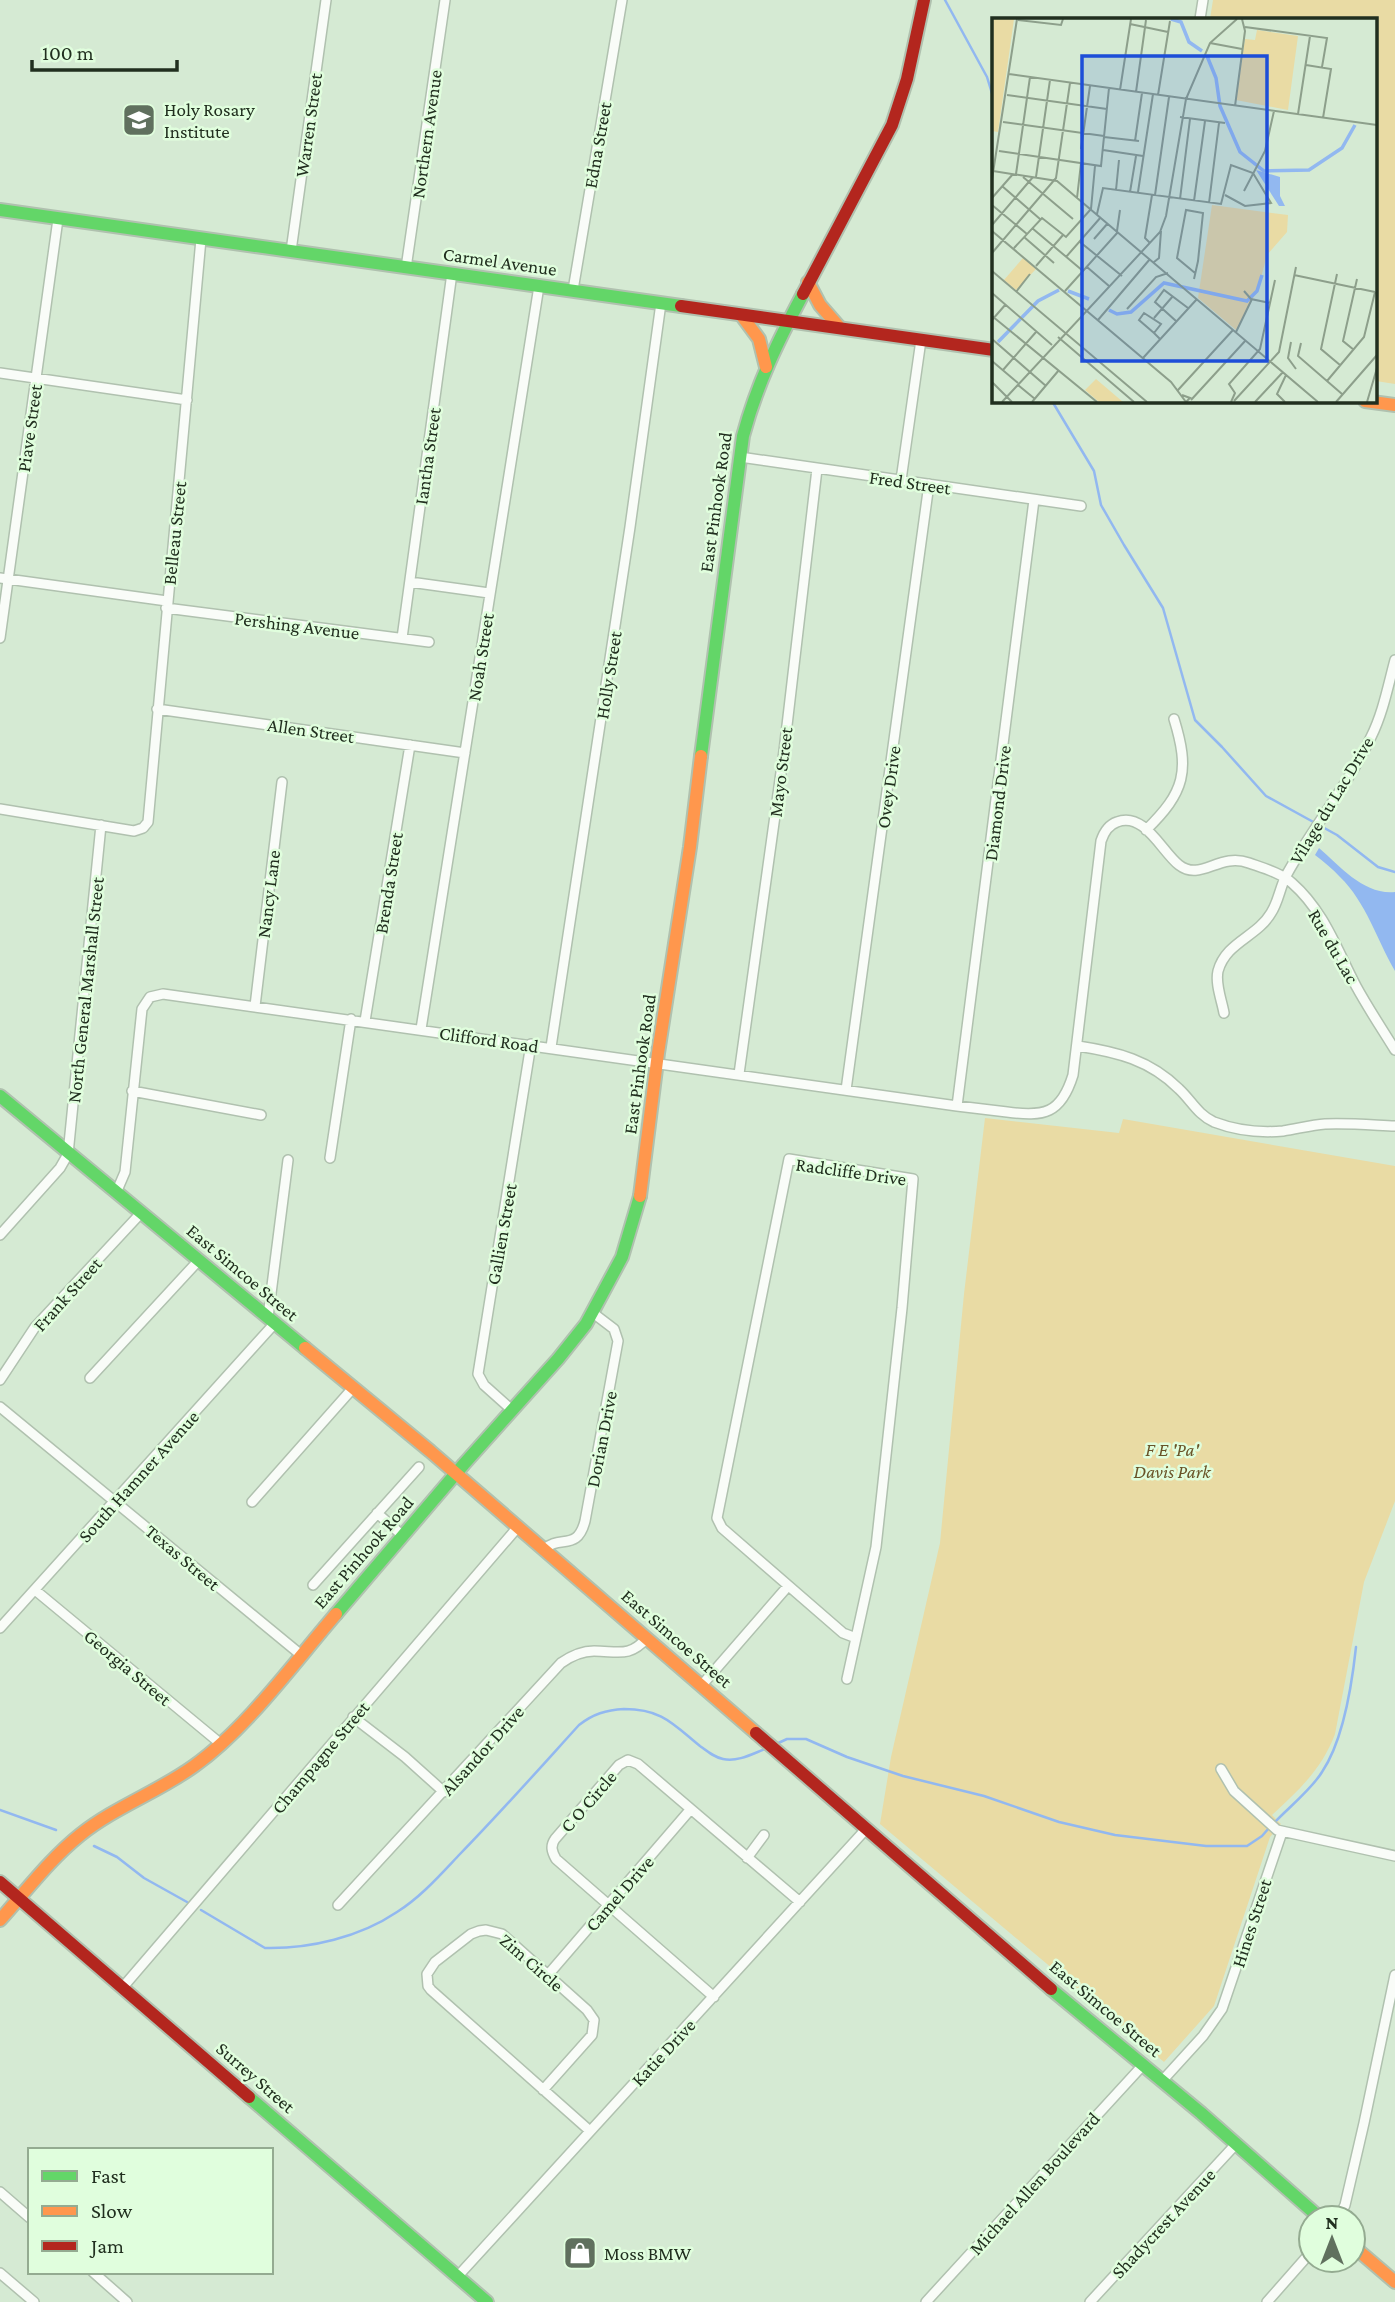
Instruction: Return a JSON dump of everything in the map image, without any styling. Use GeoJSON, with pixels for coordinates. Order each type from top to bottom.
{"type":"FeatureCollection","features":[{"type":"Feature","properties":{"kind":"main road","name":"East Pinhook Road"},"geometry":{"type":"LineString","coordinates":[[0,1920],[81,1834],[194,1766],[221,1744],[261,1703],[300,1654],[558,1359],[593,1313],[622,1257],[638,1205],[689,858],[740,457],[752,404],[788,321],[903,100],[911,74],[924,0]]}},
{"type":"Feature","properties":{"kind":"main road","name":"Carmel Avenue"},"geometry":{"type":"LineString","coordinates":[[0,210],[992,350]]}},
{"type":"Feature","properties":{"kind":"main road"},"geometry":{"type":"LineString","coordinates":[[808,282],[820,305],[840,328]]}},
{"type":"Feature","properties":{"kind":"main road"},"geometry":{"type":"LineString","coordinates":[[741,316],[752,326],[761,341],[766,367]]}},
{"type":"Feature","properties":{"kind":"main road"},"geometry":{"type":"LineString","coordinates":[[1372,402],[1395,405]]}},
{"type":"Feature","properties":{"kind":"main road","name":"East Simcoe Street"},"geometry":{"type":"LineString","coordinates":[[0,1096],[456,1474],[1304,2204]]}},
{"type":"Feature","properties":{"kind":"main road","name":"Surrey Street"},"geometry":{"type":"LineString","coordinates":[[0,1882],[487,2302]]}},
{"type":"Feature","properties":{"kind":"main road"},"geometry":{"type":"LineString","coordinates":[[1367,2258],[1395,2282]]}},
{"type":"Feature","properties":{"kind":"street","name":"Warren Street"},"geometry":{"type":"LineString","coordinates":[[290,251],[326,0]]}},
{"type":"Feature","properties":{"kind":"street","name":"Northern Avenue"},"geometry":{"type":"LineString","coordinates":[[406,268],[445,0]]}},
{"type":"Feature","properties":{"kind":"street","name":"Edna Street"},"geometry":{"type":"LineString","coordinates":[[573,290],[622,0]]}},
{"type":"Feature","properties":{"kind":"street"},"geometry":{"type":"LineString","coordinates":[[1200,18],[1203,0]]}},
{"type":"Feature","properties":{"kind":"street","name":"Piave Street"},"geometry":{"type":"LineString","coordinates":[[0,638],[4,579],[58,219]]}},
{"type":"Feature","properties":{"kind":"street","name":"Belleau Street"},"geometry":{"type":"LineString","coordinates":[[101,825],[134,831],[146,826],[148,822],[201,239]]}},
{"type":"Feature","properties":{"kind":"street","name":"Iantha Street"},"geometry":{"type":"LineString","coordinates":[[402,638],[452,273]]}},
{"type":"Feature","properties":{"kind":"street","name":"Noah Street"},"geometry":{"type":"LineString","coordinates":[[421,1029],[539,286]]}},
{"type":"Feature","properties":{"kind":"street","name":"Holly Street"},"geometry":{"type":"LineString","coordinates":[[551,1047],[661,303]]}},
{"type":"Feature","properties":{"kind":"street"},"geometry":{"type":"LineString","coordinates":[[901,480],[921,340]]}},
{"type":"Feature","properties":{"kind":"street"},"geometry":{"type":"LineString","coordinates":[[0,373],[187,400]]}},
{"type":"Feature","properties":{"kind":"street","name":"Fred Street"},"geometry":{"type":"LineString","coordinates":[[740,457],[1081,506]]}},
{"type":"Feature","properties":{"kind":"street","name":"Mayo Street"},"geometry":{"type":"LineString","coordinates":[[739,1074],[784,751],[817,469]]}},
{"type":"Feature","properties":{"kind":"street","name":"Ovey Drive"},"geometry":{"type":"LineString","coordinates":[[846,1090],[929,484]]}},
{"type":"Feature","properties":{"kind":"street","name":"Diamond Drive"},"geometry":{"type":"LineString","coordinates":[[957,1106],[1034,500]]}},
{"type":"Feature","properties":{"kind":"street","name":"Pershing Avenue"},"geometry":{"type":"LineString","coordinates":[[4,579],[166,605],[215,616],[276,621],[429,642]]}},
{"type":"Feature","properties":{"kind":"street"},"geometry":{"type":"LineString","coordinates":[[410,582],[489,593]]}},
{"type":"Feature","properties":{"kind":"street","name":"Vilage du Lac Drive"},"geometry":{"type":"LineString","coordinates":[[1224,1013],[1217,979],[1218,971],[1233,947],[1272,913],[1284,877],[1372,735],[1381,713],[1395,660]]}},
{"type":"Feature","properties":{"kind":"street","name":"Allen Street"},"geometry":{"type":"LineString","coordinates":[[157,709],[465,753]]}},
{"type":"Feature","properties":{"kind":"street"},"geometry":{"type":"LineString","coordinates":[[1174,719],[1183,749],[1180,781],[1169,807],[1146,830],[1132,821],[1122,820],[1105,830],[1101,841],[1078,1046],[1120,1053],[1144,1062],[1181,1090],[1200,1113],[1232,1128],[1282,1131],[1324,1124],[1395,1126]]}},
{"type":"Feature","properties":{"kind":"street","name":"Brenda Street"},"geometry":{"type":"LineString","coordinates":[[365,1021],[410,745]]}},
{"type":"Feature","properties":{"kind":"street","name":"Nancy Lane"},"geometry":{"type":"LineString","coordinates":[[255,1006],[282,782]]}},
{"type":"Feature","properties":{"kind":"street"},"geometry":{"type":"LineString","coordinates":[[0,809],[101,825]]}},
{"type":"Feature","properties":{"kind":"street","name":"North General Marshall Street"},"geometry":{"type":"LineString","coordinates":[[68,1154],[101,825]]}},
{"type":"Feature","properties":{"kind":"street","name":"Rue du Lac"},"geometry":{"type":"LineString","coordinates":[[1146,830],[1179,865],[1190,871],[1233,859],[1284,877],[1301,891],[1325,922],[1356,985],[1395,1050]]}},
{"type":"Feature","properties":{"kind":"street","name":"Clifford Road"},"geometry":{"type":"LineString","coordinates":[[116,1192],[125,1172],[139,1020],[145,1002],[156,994],[1028,1115],[1048,1112],[1063,1098],[1073,1075],[1078,1046]]}},
{"type":"Feature","properties":{"kind":"street"},"geometry":{"type":"LineString","coordinates":[[330,1158],[351,1019]]}},
{"type":"Feature","properties":{"kind":"street","name":"Gallien Street"},"geometry":{"type":"LineString","coordinates":[[512,1410],[484,1385],[478,1374],[531,1044]]}},
{"type":"Feature","properties":{"kind":"street"},"geometry":{"type":"LineString","coordinates":[[132,1091],[261,1115]]}},
{"type":"Feature","properties":{"kind":"street"},"geometry":{"type":"LineString","coordinates":[[0,1235],[60,1168],[68,1154]]}},
{"type":"Feature","properties":{"kind":"street","name":"Radcliffe Drive"},"geometry":{"type":"LineString","coordinates":[[847,1679],[876,1547],[913,1179],[789,1159],[717,1518],[722,1528],[788,1586],[843,1633],[856,1638]]}},
{"type":"Feature","properties":{"kind":"street"},"geometry":{"type":"LineString","coordinates":[[272,1320],[288,1160]]}},
{"type":"Feature","properties":{"kind":"street","name":"Frank Street"},"geometry":{"type":"LineString","coordinates":[[0,1380],[35,1328],[141,1213]]}},
{"type":"Feature","properties":{"kind":"street"},"geometry":{"type":"LineString","coordinates":[[90,1378],[199,1260]]}},
{"type":"Feature","properties":{"kind":"street","name":"Dorian Drive"},"geometry":{"type":"LineString","coordinates":[[543,1550],[551,1544],[575,1539],[583,1531],[618,1340],[610,1324],[593,1313]]}},
{"type":"Feature","properties":{"kind":"street","name":"South Hamner Avenue"},"geometry":{"type":"LineString","coordinates":[[0,1628],[4,1617],[36,1590],[272,1320]]}},
{"type":"Feature","properties":{"kind":"street"},"geometry":{"type":"LineString","coordinates":[[252,1502],[353,1388]]}},
{"type":"Feature","properties":{"kind":"street","name":"Texas Street"},"geometry":{"type":"LineString","coordinates":[[0,1407],[300,1654]]}},
{"type":"Feature","properties":{"kind":"street"},"geometry":{"type":"LineString","coordinates":[[313,1585],[419,1467]]}},
{"type":"Feature","properties":{"kind":"street"},"geometry":{"type":"LineString","coordinates":[[377,1513],[403,1536]]}},
{"type":"Feature","properties":{"kind":"street","name":"Champagne Street"},"geometry":{"type":"LineString","coordinates":[[122,1987],[517,1528]]}},
{"type":"Feature","properties":{"kind":"street"},"geometry":{"type":"LineString","coordinates":[[702,1685],[788,1586]]}},
{"type":"Feature","properties":{"kind":"street","name":"Georgia Street"},"geometry":{"type":"LineString","coordinates":[[36,1590],[221,1744]]}},
{"type":"Feature","properties":{"kind":"street","name":"Alsandor Drive"},"geometry":{"type":"LineString","coordinates":[[338,1905],[565,1660],[588,1651],[627,1652],[637,1648],[647,1638]]}},
{"type":"Feature","properties":{"kind":"street"},"geometry":{"type":"LineString","coordinates":[[353,1717],[405,1757],[444,1792]]}},
{"type":"Feature","properties":{"kind":"street","name":"C O Circle"},"geometry":{"type":"LineString","coordinates":[[714,1997],[556,1859],[551,1849],[555,1839],[625,1761],[638,1764],[800,1902]]}},
{"type":"Feature","properties":{"kind":"street"},"geometry":{"type":"LineString","coordinates":[[1222,1769],[1234,1791],[1279,1831],[1395,1856]]}},
{"type":"Feature","properties":{"kind":"street","name":"Camel Drive"},"geometry":{"type":"LineString","coordinates":[[547,1976],[690,1810]]}},
{"type":"Feature","properties":{"kind":"street","name":"Katie Drive"},"geometry":{"type":"LineString","coordinates":[[458,2276],[867,1828]]}},
{"type":"Feature","properties":{"kind":"street","name":"Hines Street"},"geometry":{"type":"LineString","coordinates":[[1162,2081],[1203,2036],[1222,2009],[1279,1831]]}},
{"type":"Feature","properties":{"kind":"street"},"geometry":{"type":"LineString","coordinates":[[747,1858],[764,1835]]}},
{"type":"Feature","properties":{"kind":"street","name":"Zim Circle"},"geometry":{"type":"LineString","coordinates":[[543,2090],[592,2035],[595,2024],[587,2010],[502,1934],[486,1930],[471,1934],[435,1962],[427,1974],[428,1986],[435,1995],[543,2090],[590,2131]]}},
{"type":"Feature","properties":{"kind":"street"},"geometry":{"type":"LineString","coordinates":[[1345,2204],[1395,1975]]}},
{"type":"Feature","properties":{"kind":"street","name":"Michael Allen Boulevard"},"geometry":{"type":"LineString","coordinates":[[926,2302],[1143,2065]]}},
{"type":"Feature","properties":{"kind":"street","name":"Shadycrest Avenue"},"geometry":{"type":"LineString","coordinates":[[1090,2302],[1236,2144]]}},
{"type":"Feature","properties":{"kind":"street"},"geometry":{"type":"LineString","coordinates":[[0,2192],[28,2216]]}},
{"type":"Feature","properties":{"kind":"street"},"geometry":{"type":"LineString","coordinates":[[1266,2302],[1297,2268]]}},
{"type":"Feature","properties":{"kind":"street"},"geometry":{"type":"LineString","coordinates":[[0,2273],[34,2302]]}},
{"type":"Feature","properties":{"kind":"street"},"geometry":{"type":"LineString","coordinates":[[95,2274],[127,2302]]}},
{"type":"Feature","properties":{"kind":"green space"},"geometry":{"type":"Polygon","coordinates":[[[1213,0],[1395,0],[1395,384],[1378,381],[1378,18],[1210,18],[1213,0]]]}},
{"type":"Feature","properties":{"kind":"green space","name":"F E 'Pa' Davis Park"},"geometry":{"type":"Polygon","coordinates":[[[985,1118],[1119,1133],[1123,1119],[1395,1166],[1395,1501],[1364,1582],[1335,1734],[1316,1768],[1272,1815],[1281,1824],[1270,1837],[1214,2006],[1164,2062],[880,1824],[891,1757],[940,1543],[964,1294],[985,1118]]]}},
{"type":"Feature","properties":{"kind":"water"},"geometry":{"type":"Polygon","coordinates":[[[1319,848],[1363,884],[1384,892],[1395,892],[1395,971],[1357,898],[1337,874],[1315,855],[1319,848]]]}},
{"type":"Feature","properties":{"kind":"waterway"},"geometry":{"type":"LineString","coordinates":[[945,0],[987,77],[992,93]]}},
{"type":"Feature","properties":{"kind":"waterway"},"geometry":{"type":"LineString","coordinates":[[1053,402],[1094,471],[1101,505],[1163,608],[1195,720],[1266,796],[1337,835],[1378,867],[1395,872]]}},
{"type":"Feature","properties":{"kind":"waterway"},"geometry":{"type":"LineString","coordinates":[[1274,1823],[1312,1785],[1336,1745],[1352,1678],[1356,1647]]}},
{"type":"Feature","properties":{"kind":"waterway"},"geometry":{"type":"LineString","coordinates":[[201,1910],[265,1948],[317,1944],[351,1935],[383,1921],[430,1885],[579,1725],[606,1712],[624,1709],[658,1715],[708,1752],[723,1759],[739,1758],[765,1749]]}},
{"type":"Feature","properties":{"kind":"waterway"},"geometry":{"type":"LineString","coordinates":[[774,1745],[787,1739],[806,1739],[847,1757],[903,1776],[984,1796],[1059,1822],[1115,1835],[1206,1846],[1247,1846],[1269,1828]]}},
{"type":"Feature","properties":{"kind":"waterway"},"geometry":{"type":"LineString","coordinates":[[0,1810],[56,1830]]}},
{"type":"Feature","properties":{"kind":"waterway"},"geometry":{"type":"LineString","coordinates":[[94,1846],[117,1857],[144,1878],[187,1902]]}},
{"type":"Feature","properties":{"kind":"traffic: fast"},"geometry":{"type":"LineString","coordinates":[[0,210],[681,306]]}},
{"type":"Feature","properties":{"kind":"traffic: fast"},"geometry":{"type":"LineString","coordinates":[[701,756],[743,436],[769,363],[803,294]]}},
{"type":"Feature","properties":{"kind":"traffic: fast"},"geometry":{"type":"LineString","coordinates":[[0,1096],[305,1348]]}},
{"type":"Feature","properties":{"kind":"traffic: fast"},"geometry":{"type":"LineString","coordinates":[[336,1614],[586,1324],[622,1257],[640,1196]]}},
{"type":"Feature","properties":{"kind":"traffic: fast"},"geometry":{"type":"LineString","coordinates":[[1051,1989],[1201,2113],[1304,2204]]}},
{"type":"Feature","properties":{"kind":"traffic: fast"},"geometry":{"type":"LineString","coordinates":[[249,2097],[487,2302]]}},
{"type":"Feature","properties":{"kind":"traffic: slow"},"geometry":{"type":"LineString","coordinates":[[808,282],[820,305],[840,328]]}},
{"type":"Feature","properties":{"kind":"traffic: slow"},"geometry":{"type":"LineString","coordinates":[[742,316],[759,339],[766,367]]}},
{"type":"Feature","properties":{"kind":"traffic: slow"},"geometry":{"type":"LineString","coordinates":[[1372,402],[1395,405]]}},
{"type":"Feature","properties":{"kind":"traffic: slow"},"geometry":{"type":"LineString","coordinates":[[640,1196],[701,756]]}},
{"type":"Feature","properties":{"kind":"traffic: slow"},"geometry":{"type":"LineString","coordinates":[[305,1348],[430,1451],[756,1733]]}},
{"type":"Feature","properties":{"kind":"traffic: slow"},"geometry":{"type":"LineString","coordinates":[[0,1920],[48,1865],[80,1835],[180,1775],[214,1751],[269,1694],[336,1614]]}},
{"type":"Feature","properties":{"kind":"traffic: slow"},"geometry":{"type":"LineString","coordinates":[[1367,2258],[1395,2282]]}},
{"type":"Feature","properties":{"kind":"traffic: jam"},"geometry":{"type":"LineString","coordinates":[[803,294],[892,125],[907,79],[924,0]]}},
{"type":"Feature","properties":{"kind":"traffic: jam"},"geometry":{"type":"LineString","coordinates":[[681,306],[992,350]]}},
{"type":"Feature","properties":{"kind":"traffic: jam"},"geometry":{"type":"LineString","coordinates":[[756,1733],[1051,1989]]}},
{"type":"Feature","properties":{"kind":"traffic: jam"},"geometry":{"type":"LineString","coordinates":[[0,1882],[249,2097]]}},
{"type":"Feature","properties":{"kind":"place","name":"Holy Rosary Institute"},"geometry":{"type":"Point","coordinates":[139,120]}},
{"type":"Feature","properties":{"kind":"place","name":"Moss BMW"},"geometry":{"type":"Point","coordinates":[580,2253]}}]}
